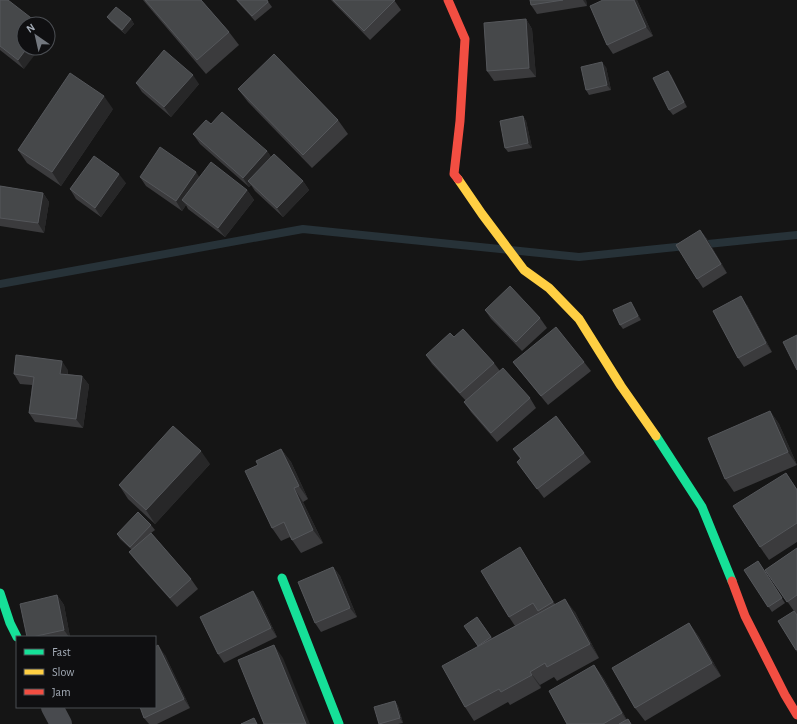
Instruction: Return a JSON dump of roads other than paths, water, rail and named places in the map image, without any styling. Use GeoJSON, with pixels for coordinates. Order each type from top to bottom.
{"type":"FeatureCollection","features":[{"type":"Feature","properties":{"kind":"street"},"geometry":{"type":"LineString","coordinates":[[448,0],[465,39],[460,121],[454,174],[524,270],[549,288],[579,319],[621,386],[702,507],[745,616],[785,695],[797,715]]}},
{"type":"Feature","properties":{"kind":"street"},"geometry":{"type":"LineString","coordinates":[[282,578],[339,724]]}},
{"type":"Feature","properties":{"kind":"street"},"geometry":{"type":"LineString","coordinates":[[0,593],[10,623],[16,636]]}},
{"type":"Feature","properties":{"kind":"street"},"geometry":{"type":"LineString","coordinates":[[53,708],[61,724]]}},
{"type":"Feature","properties":{"kind":"waterway"},"geometry":{"type":"LineString","coordinates":[[0,284],[303,229],[579,257],[686,246]]}},
{"type":"Feature","properties":{"kind":"waterway"},"geometry":{"type":"LineString","coordinates":[[698,245],[797,235]]}}]}
